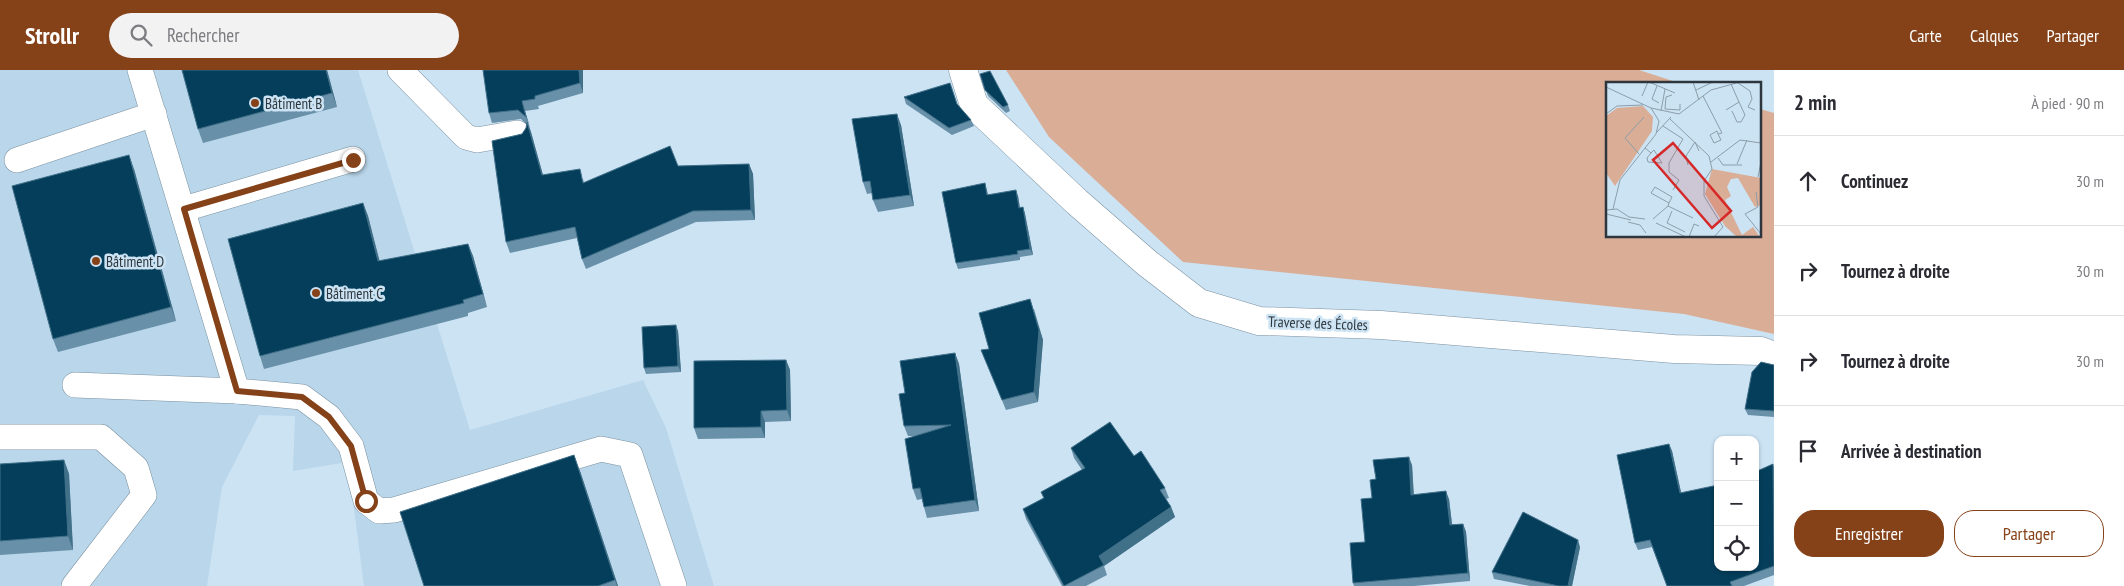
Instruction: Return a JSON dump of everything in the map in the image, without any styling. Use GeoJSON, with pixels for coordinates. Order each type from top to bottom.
{"type":"FeatureCollection","features":[{"type":"Feature","properties":{"kind":"street","name":"Traverse des Écoles"},"geometry":{"type":"LineString","coordinates":[[963,70],[974,105],[1077,202],[1147,263],[1199,303],[1259,321],[1381,325],[1674,349],[1761,351],[1774,356]]}},
{"type":"Feature","properties":{"kind":"lane"},"geometry":{"type":"LineString","coordinates":[[140,70],[184,209],[237,391]]}},
{"type":"Feature","properties":{"kind":"lane"},"geometry":{"type":"LineString","coordinates":[[400,70],[466,137],[477,140],[517,133]]}},
{"type":"Feature","properties":{"kind":"lane"},"geometry":{"type":"LineString","coordinates":[[18,160],[154,114]]}},
{"type":"Feature","properties":{"kind":"lane"},"geometry":{"type":"LineString","coordinates":[[184,209],[353,160]]}},
{"type":"Feature","properties":{"kind":"lane"},"geometry":{"type":"LineString","coordinates":[[75,385],[237,391],[302,397],[329,417],[351,446],[366,501],[378,511],[394,510],[601,449],[630,456],[674,586]]}},
{"type":"Feature","properties":{"kind":"lane"},"geometry":{"type":"LineString","coordinates":[[0,437],[101,437],[136,468],[144,495],[74,586]]}},
{"type":"Feature","properties":{"kind":"shaded area"},"geometry":{"type":"Polygon","coordinates":[[[0,70],[358,70],[470,430],[643,380],[666,428],[714,586],[364,586],[348,462],[293,471],[295,416],[259,415],[222,487],[207,586],[0,586],[0,70]]]}},
{"type":"Feature","properties":{"kind":"shaded area"},"geometry":{"type":"Polygon","coordinates":[[[1006,70],[1639,70],[1676,82],[1606,82],[1606,238],[1762,238],[1762,110],[1774,113],[1774,334],[1684,314],[1183,262],[1049,137],[1006,70]]]}},
{"type":"Feature","properties":{"kind":"building","name":"Bâtiment B"},"geometry":{"type":"Polygon","coordinates":[[[182,70],[326,70],[332,93],[198,129],[182,70]]]}},
{"type":"Feature","properties":{"kind":"building"},"geometry":{"type":"Polygon","coordinates":[[[483,70],[579,70],[580,83],[535,96],[535,99],[522,101],[526,117],[518,110],[489,113],[483,70]]]}},
{"type":"Feature","properties":{"kind":"building"},"geometry":{"type":"Polygon","coordinates":[[[990,71],[1008,105],[1003,107],[985,90],[980,74],[990,71]]]}},
{"type":"Feature","properties":{"kind":"building"},"geometry":{"type":"Polygon","coordinates":[[[950,83],[957,104],[971,120],[949,128],[904,97],[950,83]]]}},
{"type":"Feature","properties":{"kind":"building"},"geometry":{"type":"Polygon","coordinates":[[[897,114],[910,195],[873,200],[870,181],[863,182],[852,119],[897,114]]]}},
{"type":"Feature","properties":{"kind":"building"},"geometry":{"type":"Polygon","coordinates":[[[527,122],[542,175],[580,169],[583,183],[670,146],[678,166],[749,164],[751,210],[693,211],[582,259],[575,227],[506,242],[492,141],[522,134],[527,122]]]}},
{"type":"Feature","properties":{"kind":"building","name":"Bâtiment D"},"geometry":{"type":"Polygon","coordinates":[[[129,155],[171,307],[53,339],[12,186],[129,155]]]}},
{"type":"Feature","properties":{"kind":"building"},"geometry":{"type":"Polygon","coordinates":[[[985,183],[987,195],[1016,190],[1019,208],[1023,207],[1030,249],[1017,251],[1018,254],[956,263],[942,192],[985,183]]]}},
{"type":"Feature","properties":{"kind":"building","name":"Bâtiment C"},"geometry":{"type":"Polygon","coordinates":[[[363,203],[378,261],[468,244],[483,294],[463,300],[464,303],[260,356],[228,239],[363,203]]]}},
{"type":"Feature","properties":{"kind":"building"},"geometry":{"type":"Polygon","coordinates":[[[1030,299],[1039,330],[1034,392],[1002,400],[981,350],[989,349],[979,313],[1030,299]]]}},
{"type":"Feature","properties":{"kind":"building"},"geometry":{"type":"Polygon","coordinates":[[[676,325],[678,366],[644,368],[642,327],[676,325]]]}},
{"type":"Feature","properties":{"kind":"building"},"geometry":{"type":"Polygon","coordinates":[[[955,353],[975,500],[924,507],[920,488],[913,489],[905,439],[951,425],[904,426],[899,394],[905,393],[900,361],[955,353]]]}},
{"type":"Feature","properties":{"kind":"building"},"geometry":{"type":"Polygon","coordinates":[[[786,360],[787,410],[761,411],[761,427],[694,428],[694,361],[786,360]]]}},
{"type":"Feature","properties":{"kind":"building"},"geometry":{"type":"Polygon","coordinates":[[[1761,362],[1774,365],[1774,411],[1745,409],[1752,372],[1761,362]]]}},
{"type":"Feature","properties":{"kind":"building"},"geometry":{"type":"Polygon","coordinates":[[[1110,422],[1134,456],[1141,451],[1165,488],[1160,490],[1171,507],[1099,556],[1104,565],[1064,586],[1023,509],[1044,498],[1041,492],[1085,468],[1071,448],[1110,422]]]}},
{"type":"Feature","properties":{"kind":"building"},"geometry":{"type":"Polygon","coordinates":[[[1669,444],[1680,493],[1714,486],[1714,571],[1759,571],[1759,470],[1773,464],[1774,566],[1730,582],[1732,586],[1667,586],[1650,540],[1635,543],[1617,455],[1669,444]]]}},
{"type":"Feature","properties":{"kind":"building"},"geometry":{"type":"Polygon","coordinates":[[[574,455],[615,580],[598,586],[424,586],[400,512],[574,455]]]}},
{"type":"Feature","properties":{"kind":"building"},"geometry":{"type":"Polygon","coordinates":[[[1409,457],[1411,495],[1446,491],[1450,525],[1463,524],[1468,573],[1353,583],[1350,543],[1365,542],[1361,499],[1372,498],[1370,480],[1376,479],[1373,460],[1409,457]]]}},
{"type":"Feature","properties":{"kind":"building"},"geometry":{"type":"Polygon","coordinates":[[[64,460],[68,536],[0,541],[0,464],[64,460]]]}},
{"type":"Feature","properties":{"kind":"building"},"geometry":{"type":"Polygon","coordinates":[[[1523,512],[1578,540],[1568,586],[1559,586],[1492,572],[1523,512]]]}},
{"type":"Feature","properties":{"kind":"place","name":"Bâtiment B"},"geometry":{"type":"Point","coordinates":[255,103]}},
{"type":"Feature","properties":{"kind":"place","name":"Bâtiment D"},"geometry":{"type":"Point","coordinates":[96,261]}},
{"type":"Feature","properties":{"kind":"place","name":"Bâtiment C"},"geometry":{"type":"Point","coordinates":[316,293]}},
{"type":"Feature","properties":{"kind":"route"},"geometry":{"type":"LineString","coordinates":[[353,160],[184,209],[237,391],[302,397],[329,417],[351,446],[366,501]]}}]}
